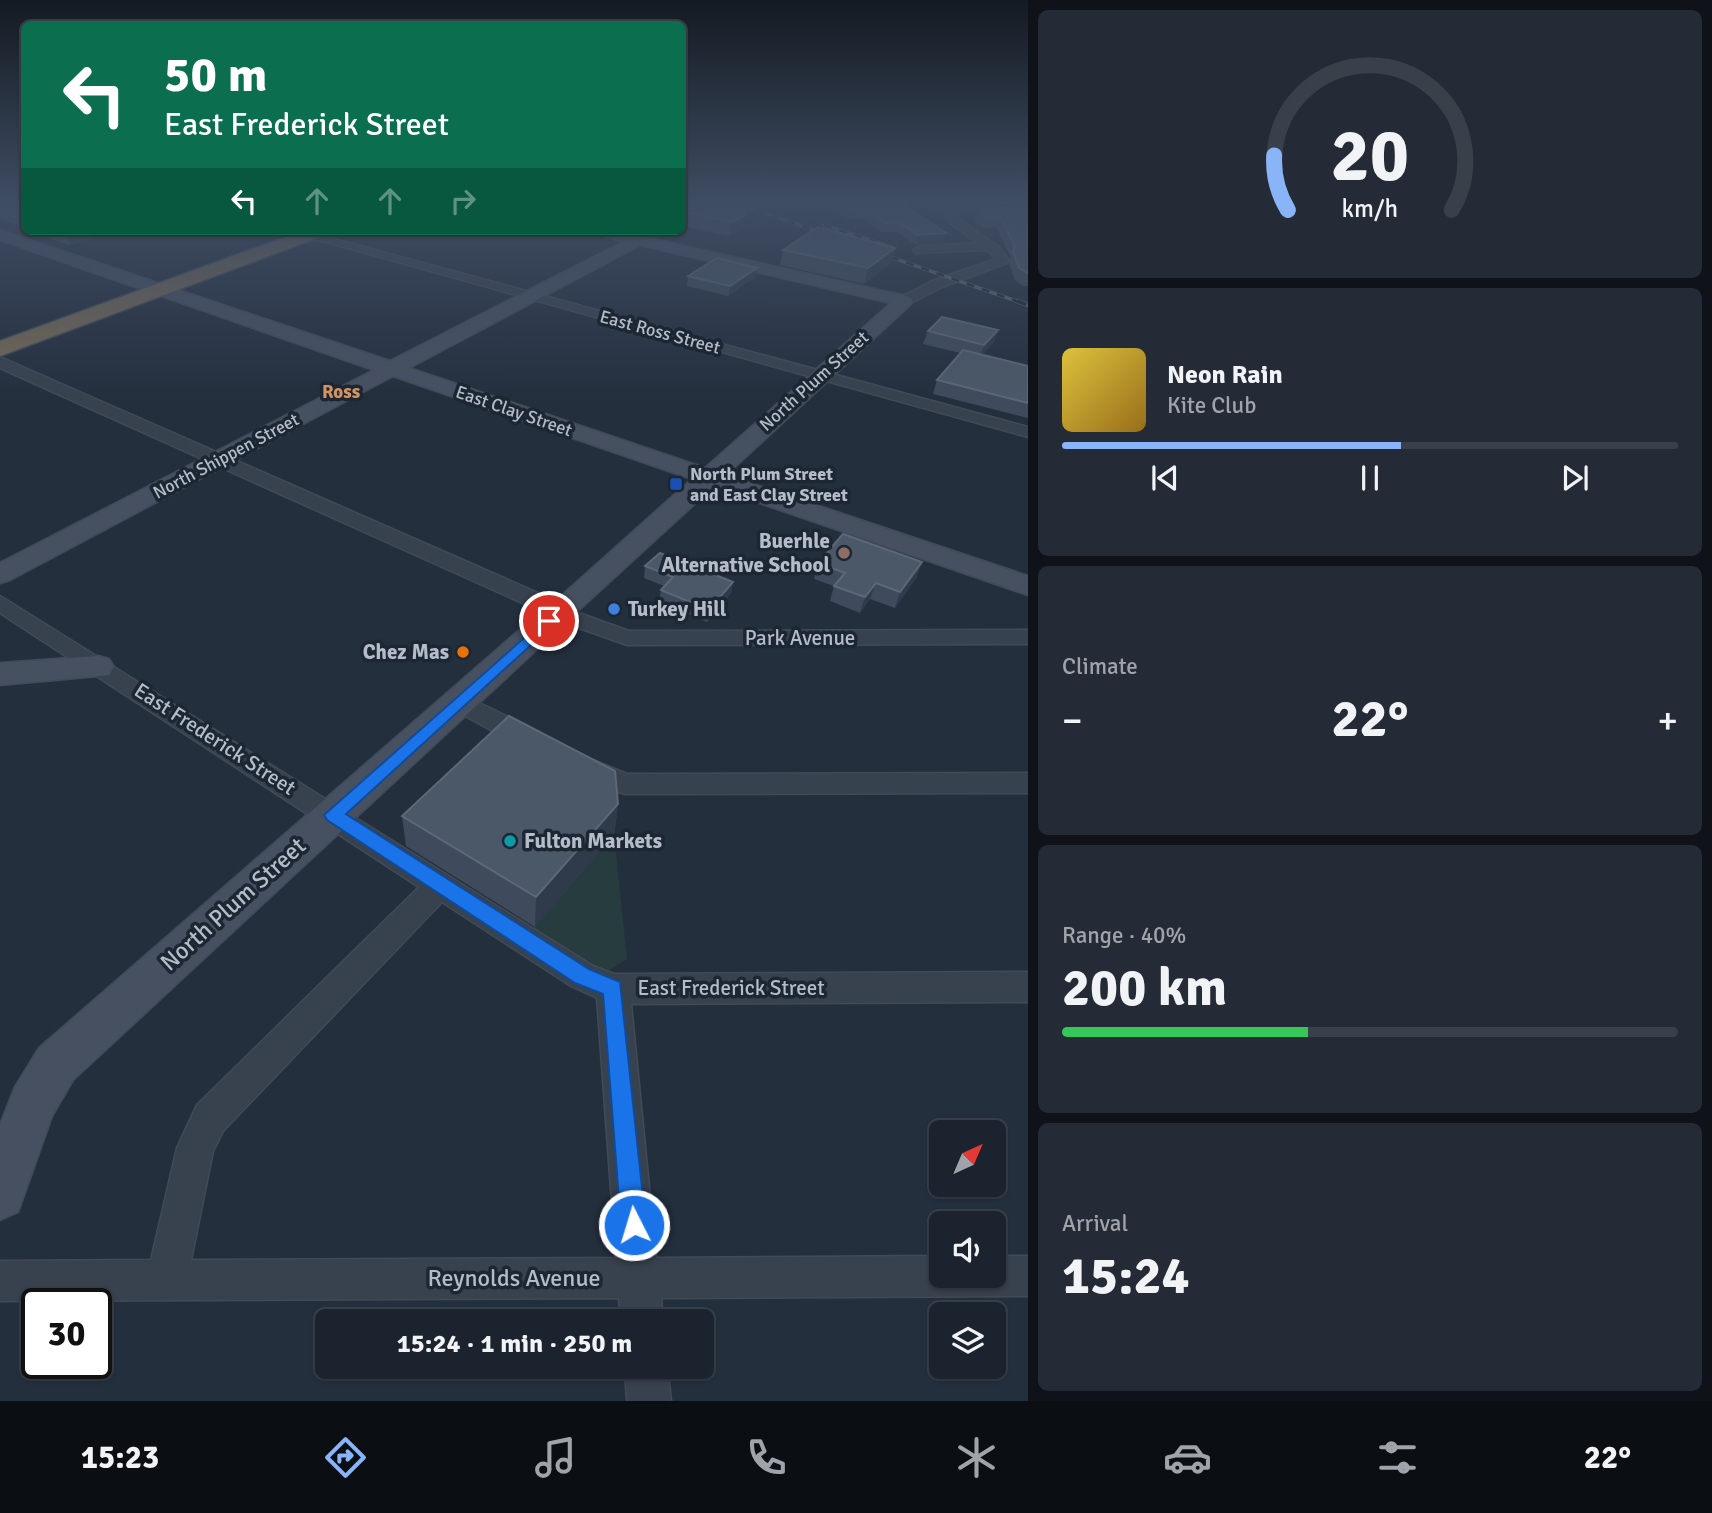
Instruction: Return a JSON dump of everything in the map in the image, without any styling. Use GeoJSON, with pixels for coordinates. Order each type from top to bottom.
{"type":"FeatureCollection","features":[{"type":"Feature","properties":{"kind":"highway"},"geometry":{"type":"LineString","coordinates":[[0,349],[222,265]]}},
{"type":"Feature","properties":{"kind":"street","name":"East Clay Street"},"geometry":{"type":"LineString","coordinates":[[99,265],[160,290],[1028,586]]}},
{"type":"Feature","properties":{"kind":"street","name":"East Ross Street"},"geometry":{"type":"LineString","coordinates":[[423,265],[1028,432]]}},
{"type":"Feature","properties":{"kind":"street","name":"North Shippen Street"},"geometry":{"type":"LineString","coordinates":[[0,573],[589,265]]}},
{"type":"Feature","properties":{"kind":"street"},"geometry":{"type":"LineString","coordinates":[[749,265],[904,301]]}},
{"type":"Feature","properties":{"kind":"street","name":"North Plum Street"},"geometry":{"type":"LineString","coordinates":[[0,1195],[32,1104],[56,1064],[904,301],[937,284],[992,265]]}},
{"type":"Feature","properties":{"kind":"street","name":"Park Avenue"},"geometry":{"type":"LineString","coordinates":[[0,362],[607,634],[638,638],[1028,637]]}},
{"type":"Feature","properties":{"kind":"street","name":"East Frederick Street"},"geometry":{"type":"LineString","coordinates":[[0,603],[98,667],[117,675],[439,886],[582,976],[613,989],[1028,987]]}},
{"type":"Feature","properties":{"kind":"street"},"geometry":{"type":"LineString","coordinates":[[0,674],[98,667]]}},
{"type":"Feature","properties":{"kind":"street"},"geometry":{"type":"LineString","coordinates":[[459,702],[624,784],[1028,783]]}},
{"type":"Feature","properties":{"kind":"street"},"geometry":{"type":"LineString","coordinates":[[167,1280],[195,1148],[210,1118],[439,886]]}},
{"type":"Feature","properties":{"kind":"street"},"geometry":{"type":"LineString","coordinates":[[613,989],[641,1309]]}},
{"type":"Feature","properties":{"kind":"street","name":"Reynolds Avenue"},"geometry":{"type":"LineString","coordinates":[[0,1281],[1028,1276]]}},
{"type":"Feature","properties":{"kind":"street"},"geometry":{"type":"LineString","coordinates":[[647,1379],[649,1401]]}},
{"type":"Feature","properties":{"kind":"green space"},"geometry":{"type":"Polygon","coordinates":[[[614,835],[627,959],[604,974],[532,930],[614,835]]]}},
{"type":"Feature","properties":{"kind":"building"},"geometry":{"type":"Polygon","coordinates":[[[705,265],[757,268],[730,286],[688,276],[705,265]]]}},
{"type":"Feature","properties":{"kind":"building"},"geometry":{"type":"Polygon","coordinates":[[[1018,265],[1028,265],[1028,273],[1018,265]]]}},
{"type":"Feature","properties":{"kind":"building"},"geometry":{"type":"Polygon","coordinates":[[[942,317],[998,330],[984,345],[928,331],[942,317]]]}},
{"type":"Feature","properties":{"kind":"building"},"geometry":{"type":"Polygon","coordinates":[[[963,350],[1028,366],[1028,403],[937,380],[963,350]]]}},
{"type":"Feature","properties":{"kind":"building"},"geometry":{"type":"Polygon","coordinates":[[[843,534],[922,562],[900,592],[876,583],[865,597],[834,586],[845,573],[818,563],[843,534]]]}},
{"type":"Feature","properties":{"kind":"building"},"geometry":{"type":"Polygon","coordinates":[[[660,553],[733,582],[709,610],[661,590],[673,577],[645,566],[660,553]]]}},
{"type":"Feature","properties":{"kind":"building","name":"Fulton Markets"},"geometry":{"type":"Polygon","coordinates":[[[509,716],[615,771],[618,804],[536,897],[402,816],[509,716]]]}},
{"type":"Feature","properties":{"kind":"railway"},"geometry":{"type":"LineString","coordinates":[[914,265],[1022,303]]}},
{"type":"Feature","properties":{"kind":"railway"},"geometry":{"type":"LineString","coordinates":[[1017,301],[1028,305]]}},
{"type":"Feature","properties":{"kind":"place","name":"North Plum Street and East Clay Street"},"geometry":{"type":"Point","coordinates":[676,484]}},
{"type":"Feature","properties":{"kind":"place","name":"Buerhle Alternative School"},"geometry":{"type":"Point","coordinates":[844,553]}},
{"type":"Feature","properties":{"kind":"place","name":"Turkey Hill"},"geometry":{"type":"Point","coordinates":[614,609]}},
{"type":"Feature","properties":{"kind":"place","name":"Chez Mas"},"geometry":{"type":"Point","coordinates":[463,652]}},
{"type":"Feature","properties":{"kind":"place","name":"Fulton Markets"},"geometry":{"type":"Point","coordinates":[510,841]}},
{"type":"Feature","properties":{"kind":"district","name":"Ross"},"geometry":{"type":"Point","coordinates":[341,392]}},
{"type":"Feature","properties":{"kind":"route"},"geometry":{"type":"LineString","coordinates":[[549,621],[333,815],[582,976],[613,989],[634,1225]]}}]}
